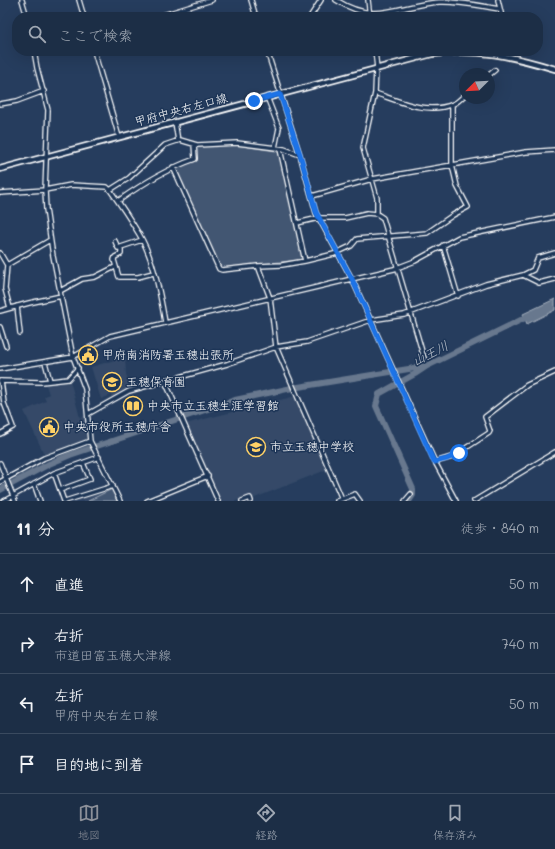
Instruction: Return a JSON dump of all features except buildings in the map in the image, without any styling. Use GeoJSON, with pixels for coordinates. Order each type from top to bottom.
{"type":"FeatureCollection","features":[{"type":"Feature","properties":{"kind":"main road","name":"甲府中央右左口線"},"geometry":{"type":"LineString","coordinates":[[0,169],[422,56]]}},
{"type":"Feature","properties":{"kind":"main road","name":"甲府中央右左口線"},"geometry":{"type":"LineString","coordinates":[[513,56],[555,69]]}},
{"type":"Feature","properties":{"kind":"street"},"geometry":{"type":"LineString","coordinates":[[22,0],[26,12]]}},
{"type":"Feature","properties":{"kind":"street"},"geometry":{"type":"LineString","coordinates":[[79,0],[83,12]]}},
{"type":"Feature","properties":{"kind":"street"},"geometry":{"type":"LineString","coordinates":[[172,12],[212,0]]}},
{"type":"Feature","properties":{"kind":"street"},"geometry":{"type":"LineString","coordinates":[[251,0],[255,12]]}},
{"type":"Feature","properties":{"kind":"street"},"geometry":{"type":"LineString","coordinates":[[313,12],[321,0]]}},
{"type":"Feature","properties":{"kind":"street"},"geometry":{"type":"LineString","coordinates":[[336,0],[362,12]]}},
{"type":"Feature","properties":{"kind":"street"},"geometry":{"type":"LineString","coordinates":[[368,0],[370,12]]}},
{"type":"Feature","properties":{"kind":"street"},"geometry":{"type":"LineString","coordinates":[[498,0],[501,12]]}},
{"type":"Feature","properties":{"kind":"street"},"geometry":{"type":"LineString","coordinates":[[392,12],[419,5],[441,2],[500,9]]}},
{"type":"Feature","properties":{"kind":"street"},"geometry":{"type":"LineString","coordinates":[[35,56],[36,68],[44,91],[48,110],[45,190],[50,240],[73,356],[85,389],[90,441],[99,456],[120,501]]}},
{"type":"Feature","properties":{"kind":"street"},"geometry":{"type":"LineString","coordinates":[[95,56],[119,137]]}},
{"type":"Feature","properties":{"kind":"street"},"geometry":{"type":"LineString","coordinates":[[269,56],[319,218],[352,279],[434,462],[456,501]]}},
{"type":"Feature","properties":{"kind":"street"},"geometry":{"type":"LineString","coordinates":[[376,56],[377,68],[375,93],[363,142],[364,155],[377,198],[378,214]]}},
{"type":"Feature","properties":{"kind":"street"},"geometry":{"type":"LineString","coordinates":[[0,104],[17,101],[44,91]]}},
{"type":"Feature","properties":{"kind":"street"},"geometry":{"type":"LineString","coordinates":[[375,93],[420,107],[431,108],[452,105],[459,100]]}},
{"type":"Feature","properties":{"kind":"street"},"geometry":{"type":"LineString","coordinates":[[267,97],[279,128],[275,148]]}},
{"type":"Feature","properties":{"kind":"street"},"geometry":{"type":"LineString","coordinates":[[173,167],[219,269],[282,265],[305,261],[337,253],[351,246],[357,239],[430,232],[453,215],[468,207],[457,186],[452,165],[452,105]]}},
{"type":"Feature","properties":{"kind":"street"},"geometry":{"type":"LineString","coordinates":[[175,122],[178,140]]}},
{"type":"Feature","properties":{"kind":"street"},"geometry":{"type":"LineString","coordinates":[[110,190],[129,178],[165,145],[178,140],[194,144],[237,143],[275,148],[300,154]]}},
{"type":"Feature","properties":{"kind":"street"},"geometry":{"type":"LineString","coordinates":[[118,201],[173,167],[195,160],[194,144]]}},
{"type":"Feature","properties":{"kind":"street"},"geometry":{"type":"LineString","coordinates":[[280,149],[305,261]]}},
{"type":"Feature","properties":{"kind":"street"},"geometry":{"type":"LineString","coordinates":[[312,196],[372,179],[526,152],[555,150]]}},
{"type":"Feature","properties":{"kind":"street"},"geometry":{"type":"LineString","coordinates":[[0,192],[45,190],[70,185],[107,188],[110,190],[142,240],[153,273],[165,322]]}},
{"type":"Feature","properties":{"kind":"street"},"geometry":{"type":"LineString","coordinates":[[297,223],[319,218],[345,218],[367,213],[378,214],[383,218],[424,358]]}},
{"type":"Feature","properties":{"kind":"street"},"geometry":{"type":"LineString","coordinates":[[0,369],[73,356],[110,336],[398,268],[443,245],[467,235],[555,216]]}},
{"type":"Feature","properties":{"kind":"street"},"geometry":{"type":"LineString","coordinates":[[7,265],[50,240]]}},
{"type":"Feature","properties":{"kind":"street"},"geometry":{"type":"LineString","coordinates":[[120,247],[142,240]]}},
{"type":"Feature","properties":{"kind":"street"},"geometry":{"type":"LineString","coordinates":[[115,241],[118,248],[120,247],[121,254],[115,257],[114,260],[119,277],[138,277],[153,273]]}},
{"type":"Feature","properties":{"kind":"street"},"geometry":{"type":"LineString","coordinates":[[443,245],[458,296]]}},
{"type":"Feature","properties":{"kind":"street"},"geometry":{"type":"LineString","coordinates":[[88,414],[129,391],[227,364],[276,347],[307,342],[371,320],[410,313],[458,296],[486,284],[523,275],[533,270],[538,258],[555,253]]}},
{"type":"Feature","properties":{"kind":"street"},"geometry":{"type":"LineString","coordinates":[[0,254],[7,265],[5,289],[10,308]]}},
{"type":"Feature","properties":{"kind":"street"},"geometry":{"type":"LineString","coordinates":[[258,266],[270,298],[276,347],[342,499]]}},
{"type":"Feature","properties":{"kind":"street"},"geometry":{"type":"LineString","coordinates":[[60,291],[82,279],[95,276],[115,267]]}},
{"type":"Feature","properties":{"kind":"street"},"geometry":{"type":"LineString","coordinates":[[523,275],[539,283],[555,279]]}},
{"type":"Feature","properties":{"kind":"street"},"geometry":{"type":"LineString","coordinates":[[0,311],[61,296]]}},
{"type":"Feature","properties":{"kind":"street"},"geometry":{"type":"LineString","coordinates":[[17,306],[20,333]]}},
{"type":"Feature","properties":{"kind":"street"},"geometry":{"type":"LineString","coordinates":[[0,327],[6,346]]}},
{"type":"Feature","properties":{"kind":"street"},"geometry":{"type":"LineString","coordinates":[[46,362],[50,382]]}},
{"type":"Feature","properties":{"kind":"street"},"geometry":{"type":"LineString","coordinates":[[0,434],[13,427],[4,403],[1,381],[50,382],[68,379],[78,368]]}},
{"type":"Feature","properties":{"kind":"street"},"geometry":{"type":"LineString","coordinates":[[434,462],[452,457],[489,433],[490,431],[485,418],[527,385],[555,372]]}},
{"type":"Feature","properties":{"kind":"street"},"geometry":{"type":"LineString","coordinates":[[165,381],[218,501]]}},
{"type":"Feature","properties":{"kind":"street"},"geometry":{"type":"LineString","coordinates":[[0,482],[44,458],[90,441]]}},
{"type":"Feature","properties":{"kind":"street"},"geometry":{"type":"LineString","coordinates":[[474,501],[555,452]]}},
{"type":"Feature","properties":{"kind":"street"},"geometry":{"type":"LineString","coordinates":[[4,501],[54,473],[99,456]]}},
{"type":"Feature","properties":{"kind":"street"},"geometry":{"type":"LineString","coordinates":[[60,490],[90,479],[83,462]]}},
{"type":"Feature","properties":{"kind":"street"},"geometry":{"type":"LineString","coordinates":[[0,463],[15,501]]}},
{"type":"Feature","properties":{"kind":"street"},"geometry":{"type":"LineString","coordinates":[[54,473],[65,501],[113,486]]}},
{"type":"Feature","properties":{"kind":"street"},"geometry":{"type":"LineString","coordinates":[[147,501],[208,476]]}},
{"type":"Feature","properties":{"kind":"street"},"geometry":{"type":"LineString","coordinates":[[34,484],[40,501]]}},
{"type":"Feature","properties":{"kind":"street"},"geometry":{"type":"LineString","coordinates":[[337,501],[355,494],[360,501]]}},
{"type":"Feature","properties":{"kind":"street"},"geometry":{"type":"LineString","coordinates":[[405,501],[411,494]]}},
{"type":"Feature","properties":{"kind":"street"},"geometry":{"type":"LineString","coordinates":[[242,501],[250,498],[251,501]]}},
{"type":"Feature","properties":{"kind":"shaded area"},"geometry":{"type":"Polygon","coordinates":[[[235,145],[276,151],[279,153],[302,257],[300,260],[221,268],[176,170],[177,167],[197,161],[196,149],[198,146],[235,145]]]}},
{"type":"Feature","properties":{"kind":"shaded area"},"geometry":{"type":"Polygon","coordinates":[[[555,299],[555,310],[527,324],[523,314],[555,299]]]}},
{"type":"Feature","properties":{"kind":"shaded area","name":"玉穂保育園"},"geometry":{"type":"Polygon","coordinates":[[[125,357],[126,374],[131,390],[113,400],[111,395],[101,399],[91,367],[125,357]]]}},
{"type":"Feature","properties":{"kind":"shaded area"},"geometry":{"type":"Polygon","coordinates":[[[70,380],[80,418],[88,414],[90,441],[45,456],[24,411],[46,401],[44,397],[49,394],[45,382],[70,380]]]}},
{"type":"Feature","properties":{"kind":"shaded area","name":"市立玉穂中学校"},"geometry":{"type":"Polygon","coordinates":[[[296,396],[326,470],[252,499],[250,496],[236,501],[220,501],[185,424],[296,396]]]}},
{"type":"Feature","properties":{"kind":"shaded area"},"geometry":{"type":"Polygon","coordinates":[[[113,486],[120,501],[65,501],[113,486]]]}},
{"type":"Feature","properties":{"kind":"shaded area"},"geometry":{"type":"Polygon","coordinates":[[[112,489],[117,501],[88,501],[112,489]]]}},
{"type":"Feature","properties":{"kind":"waterway","name":"山王川"},"geometry":{"type":"LineString","coordinates":[[409,501],[413,495],[413,489],[376,406],[379,394],[427,366],[531,315]]}},
{"type":"Feature","properties":{"kind":"waterway"},"geometry":{"type":"LineString","coordinates":[[0,490],[49,464],[70,455],[235,400],[292,388],[427,366]]}},
{"type":"Feature","properties":{"kind":"place","name":"甲府南消防署玉穂出張所"},"geometry":{"type":"Point","coordinates":[88,355]}},
{"type":"Feature","properties":{"kind":"place","name":"玉穂保育園"},"geometry":{"type":"Point","coordinates":[112,382]}},
{"type":"Feature","properties":{"kind":"place","name":"中央市立玉穂生涯学習館"},"geometry":{"type":"Point","coordinates":[133,406]}},
{"type":"Feature","properties":{"kind":"place","name":"中央市役所玉穂庁舎"},"geometry":{"type":"Point","coordinates":[49,427]}},
{"type":"Feature","properties":{"kind":"place","name":"市立玉穂中学校"},"geometry":{"type":"Point","coordinates":[256,447]}},
{"type":"Feature","properties":{"kind":"route"},"geometry":{"type":"LineString","coordinates":[[254,101],[280,94],[300,154],[316,212],[352,279],[434,462],[447,459],[459,453]]}}]}
